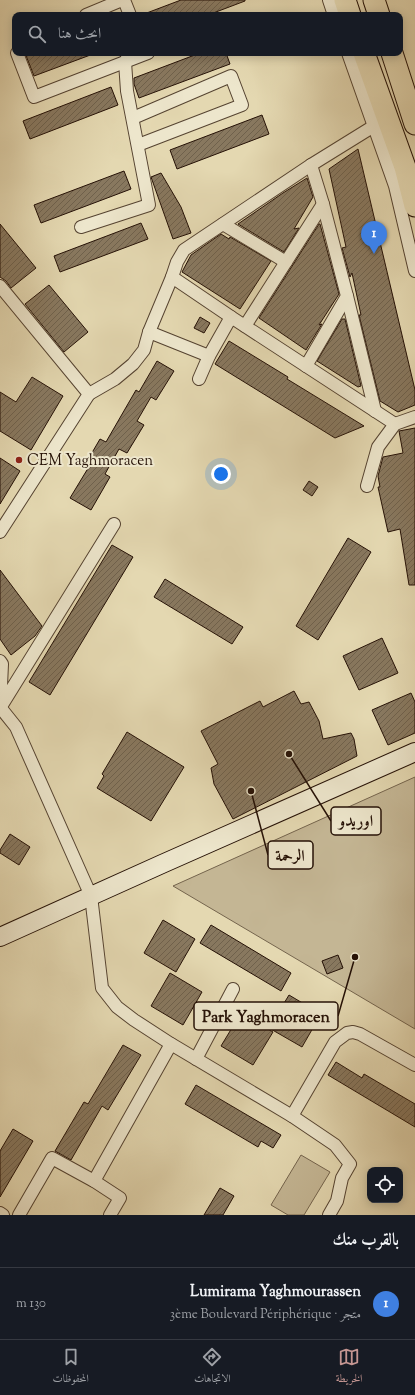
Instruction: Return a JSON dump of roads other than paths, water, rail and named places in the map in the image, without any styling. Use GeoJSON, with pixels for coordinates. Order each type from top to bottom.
{"type":"FeatureCollection","features":[{"type":"Feature","properties":{"kind":"highway"},"geometry":{"type":"LineString","coordinates":[[345,0],[349,12]]}},
{"type":"Feature","properties":{"kind":"highway"},"geometry":{"type":"LineString","coordinates":[[374,0],[378,12]]}},
{"type":"Feature","properties":{"kind":"highway"},"geometry":{"type":"LineString","coordinates":[[365,56],[405,167],[415,206]]}},
{"type":"Feature","properties":{"kind":"highway"},"geometry":{"type":"LineString","coordinates":[[393,56],[415,124]]}},
{"type":"Feature","properties":{"kind":"main road"},"geometry":{"type":"LineString","coordinates":[[0,937],[415,752]]}},
{"type":"Feature","properties":{"kind":"street"},"geometry":{"type":"LineString","coordinates":[[93,12],[123,0],[129,12]]}},
{"type":"Feature","properties":{"kind":"street"},"geometry":{"type":"LineString","coordinates":[[329,0],[333,12]]}},
{"type":"Feature","properties":{"kind":"street"},"geometry":{"type":"LineString","coordinates":[[18,56],[34,97],[128,58],[127,91],[149,205],[81,227]]}},
{"type":"Feature","properties":{"kind":"street"},"geometry":{"type":"LineString","coordinates":[[349,56],[395,186],[415,271]]}},
{"type":"Feature","properties":{"kind":"street"},"geometry":{"type":"LineString","coordinates":[[132,118],[231,76],[242,105],[138,145]]}},
{"type":"Feature","properties":{"kind":"street"},"geometry":{"type":"LineString","coordinates":[[0,532],[89,394],[115,379],[133,364],[144,350],[177,262],[184,250],[311,165],[374,126]]}},
{"type":"Feature","properties":{"kind":"street"},"geometry":{"type":"LineString","coordinates":[[311,165],[323,204],[347,296],[375,411]]}},
{"type":"Feature","properties":{"kind":"street"},"geometry":{"type":"LineString","coordinates":[[245,326],[323,204]]}},
{"type":"Feature","properties":{"kind":"street"},"geometry":{"type":"LineString","coordinates":[[223,224],[286,262]]}},
{"type":"Feature","properties":{"kind":"street"},"geometry":{"type":"LineString","coordinates":[[172,277],[232,318],[395,424]]}},
{"type":"Feature","properties":{"kind":"street"},"geometry":{"type":"LineString","coordinates":[[0,286],[89,394]]}},
{"type":"Feature","properties":{"kind":"street"},"geometry":{"type":"LineString","coordinates":[[306,366],[347,296]]}},
{"type":"Feature","properties":{"kind":"street"},"geometry":{"type":"LineString","coordinates":[[199,379],[208,356],[232,318]]}},
{"type":"Feature","properties":{"kind":"street"},"geometry":{"type":"LineString","coordinates":[[150,332],[208,356]]}},
{"type":"Feature","properties":{"kind":"street"},"geometry":{"type":"LineString","coordinates":[[366,486],[376,450],[395,424],[415,416]]}},
{"type":"Feature","properties":{"kind":"street"},"geometry":{"type":"LineString","coordinates":[[0,708],[114,524]]}},
{"type":"Feature","properties":{"kind":"street"},"geometry":{"type":"LineString","coordinates":[[0,661],[2,664],[0,708],[16,727],[90,896],[102,988],[117,1007],[171,1044],[292,1116],[335,1145],[350,1164],[342,1178],[338,1201],[329,1215]]}},
{"type":"Feature","properties":{"kind":"street"},"geometry":{"type":"LineString","coordinates":[[196,1059],[233,989]]}},
{"type":"Feature","properties":{"kind":"street"},"geometry":{"type":"LineString","coordinates":[[292,1116],[335,1042],[347,1033],[353,1032],[360,1034],[415,1065]]}},
{"type":"Feature","properties":{"kind":"street"},"geometry":{"type":"LineString","coordinates":[[94,1181],[171,1044]]}},
{"type":"Feature","properties":{"kind":"street"},"geometry":{"type":"LineString","coordinates":[[19,1215],[52,1158],[94,1181],[120,1198],[110,1215]]}},
{"type":"Feature","properties":{"kind":"street"},"geometry":{"type":"LineString","coordinates":[[0,1213],[4,1215]]}},
{"type":"Feature","properties":{"kind":"place","name":"Lumirama Yaghmourassen"},"geometry":{"type":"Point","coordinates":[374,254]}},
{"type":"Feature","properties":{"kind":"place","name":"CEM Yaghmoracen"},"geometry":{"type":"Point","coordinates":[19,460]}},
{"type":"Feature","properties":{"kind":"place","name":"اوريدو"},"geometry":{"type":"Point","coordinates":[289,754]}},
{"type":"Feature","properties":{"kind":"place","name":"الرحمة"},"geometry":{"type":"Point","coordinates":[251,791]}},
{"type":"Feature","properties":{"kind":"place","name":"Park Yaghmoracen"},"geometry":{"type":"Point","coordinates":[355,957]}}]}
